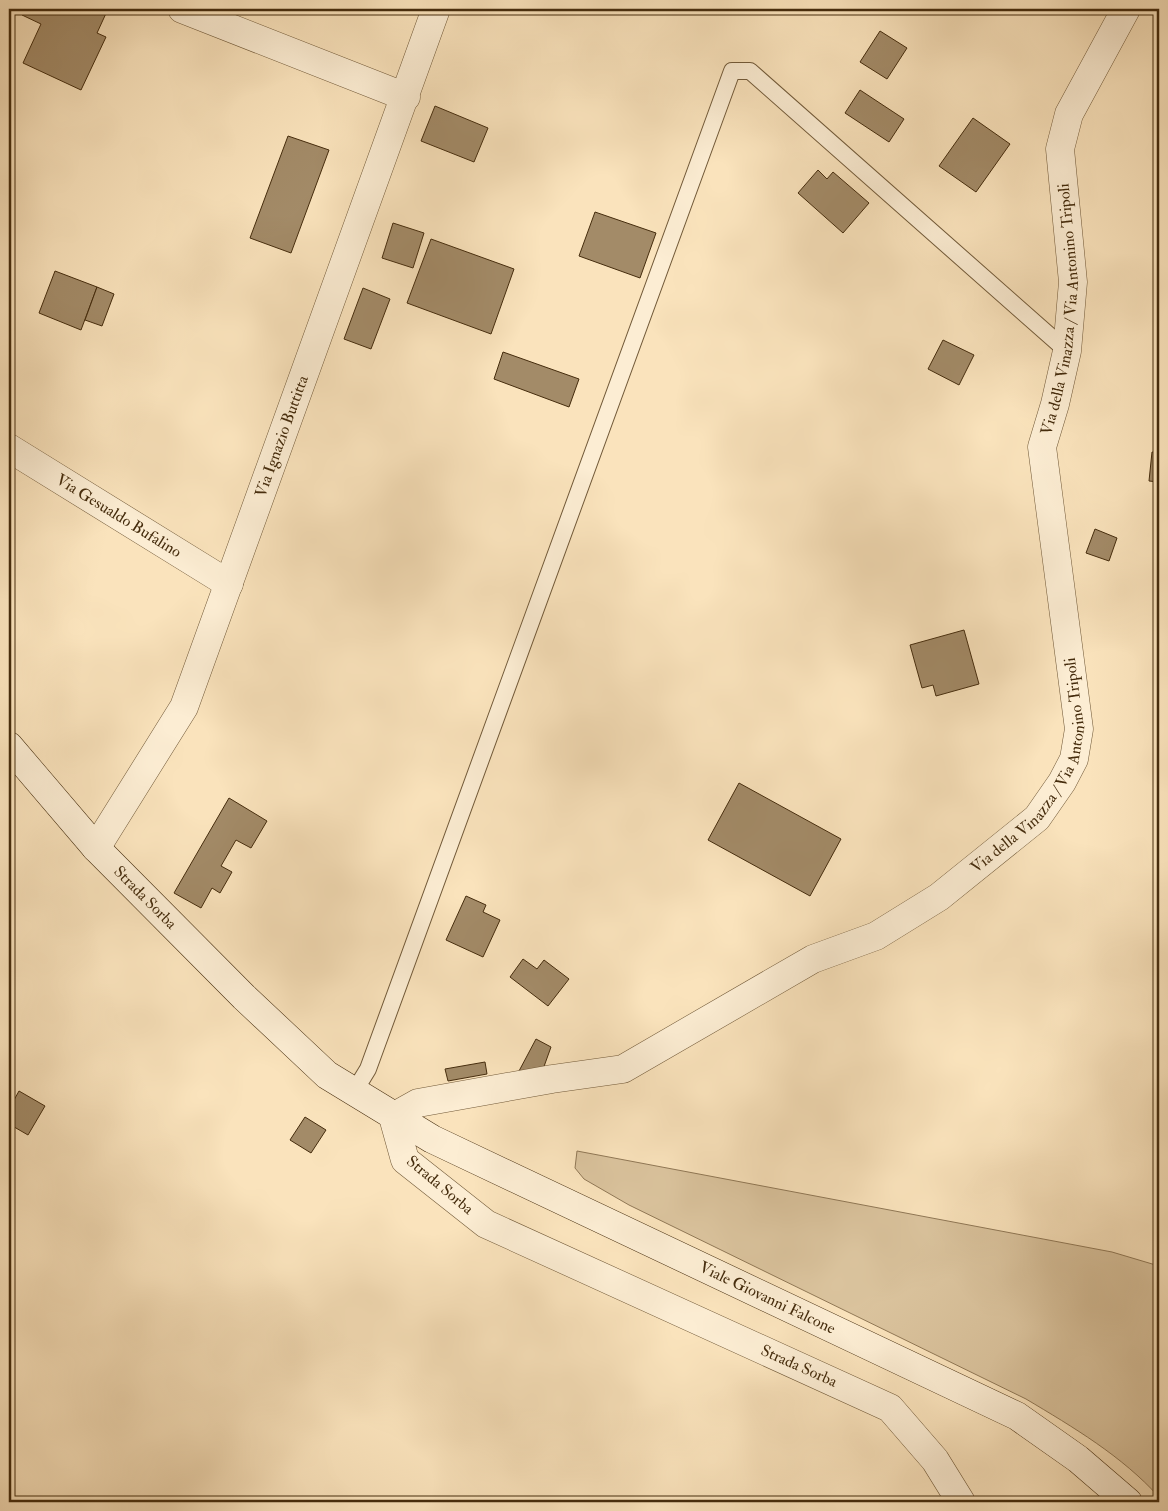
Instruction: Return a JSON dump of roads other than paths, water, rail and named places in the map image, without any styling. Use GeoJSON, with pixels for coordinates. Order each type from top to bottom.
{"type":"FeatureCollection","features":[{"type":"Feature","properties":{"kind":"street"},"geometry":{"type":"LineString","coordinates":[[182,9],[406,97]]}},
{"type":"Feature","properties":{"kind":"street","name":"Via Ignazio Buttitta"},"geometry":{"type":"LineString","coordinates":[[96,848],[184,707],[406,97],[436,9]]}},
{"type":"Feature","properties":{"kind":"street","name":"Via della Vinazza / Via Antonino Tripoli"},"geometry":{"type":"LineString","coordinates":[[393,1117],[418,1103],[552,1079],[623,1069],[813,959],[876,936],[939,897],[1037,818],[1074,759],[1079,729],[1042,447],[1055,404],[1066,351],[1073,282],[1060,149],[1069,114],[1126,9]]}},
{"type":"Feature","properties":{"kind":"street","name":"Via Gesualdo Bufalino"},"geometry":{"type":"LineString","coordinates":[[9,448],[229,584]]}},
{"type":"Feature","properties":{"kind":"street","name":"Strada Sorba"},"geometry":{"type":"LineString","coordinates":[[9,746],[96,848],[306,1056],[327,1075],[393,1117],[405,1160],[486,1224],[890,1408],[935,1460],[961,1502]]}},
{"type":"Feature","properties":{"kind":"street","name":"Viale Giovanni Falcone"},"geometry":{"type":"LineString","coordinates":[[393,1117],[432,1139],[1017,1416],[1078,1459],[1128,1502]]}},
{"type":"Feature","properties":{"kind":"lane"},"geometry":{"type":"LineString","coordinates":[[354,1092],[368,1069],[732,72],[750,71],[1066,351]]}}]}
